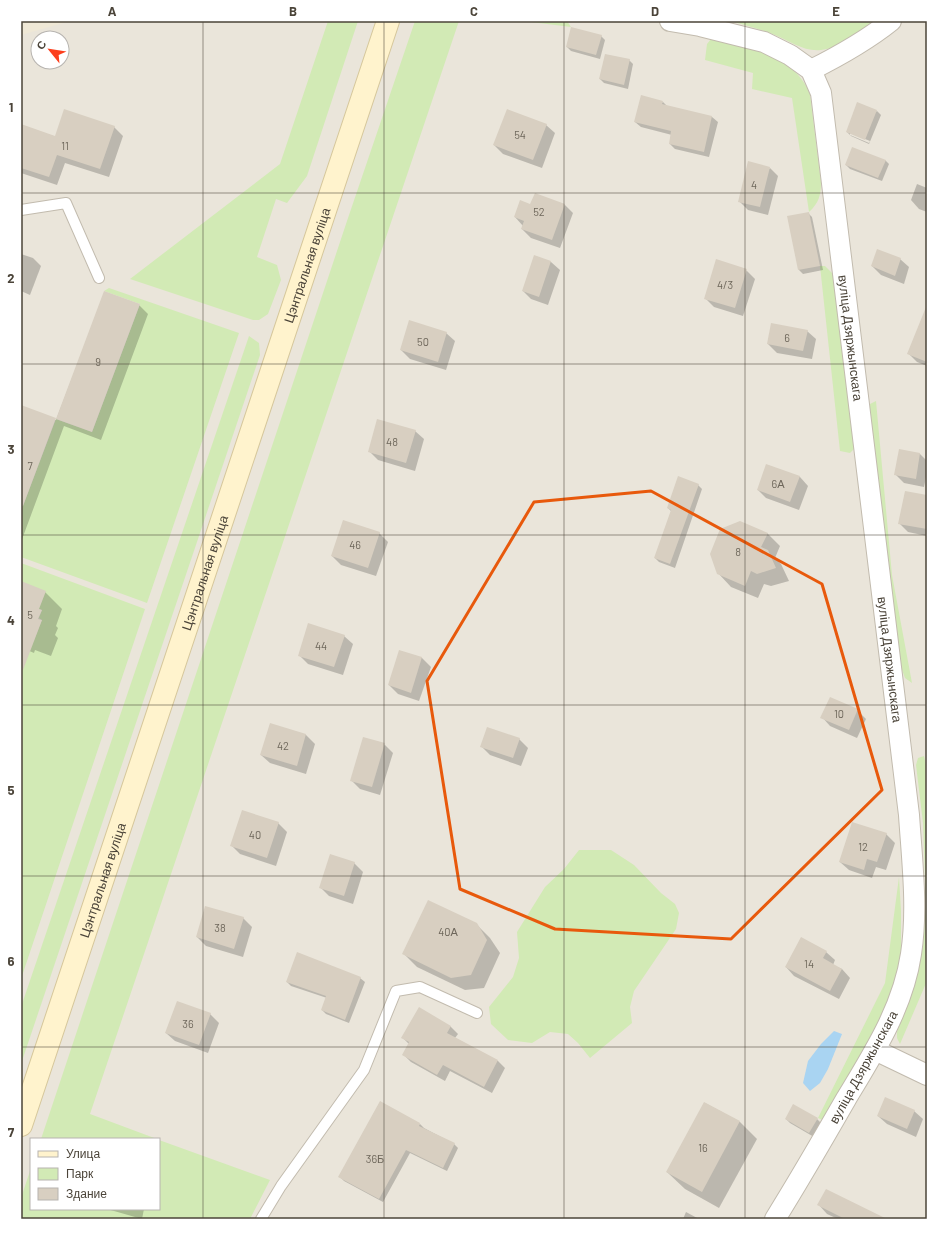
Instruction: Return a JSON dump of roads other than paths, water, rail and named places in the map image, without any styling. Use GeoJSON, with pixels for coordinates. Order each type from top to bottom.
{"type":"FeatureCollection","features":[{"type":"Feature","properties":{"kind":"main road","name":"Цэнтральная вуліца"},"geometry":{"type":"LineString","coordinates":[[21,1125],[388,21]]}},
{"type":"Feature","properties":{"kind":"street"},"geometry":{"type":"LineString","coordinates":[[670,21],[700,23],[764,42],[790,55],[811,70],[870,38],[891,21]]}},
{"type":"Feature","properties":{"kind":"street","name":"вуліца Дзяржынскага"},"geometry":{"type":"LineString","coordinates":[[776,1219],[875,1050],[895,1012],[905,983],[911,955],[915,923],[909,816],[821,92],[811,70]]}},
{"type":"Feature","properties":{"kind":"street"},"geometry":{"type":"LineString","coordinates":[[875,1050],[927,1075]]}},
{"type":"Feature","properties":{"kind":"lane"},"geometry":{"type":"LineString","coordinates":[[21,210],[66,203],[99,278]]}},
{"type":"Feature","properties":{"kind":"lane"},"geometry":{"type":"LineString","coordinates":[[261,1219],[281,1186],[364,1070],[396,991],[420,987],[477,1013]]}},
{"type":"Feature","properties":{"kind":"water"},"geometry":{"type":"Polygon","coordinates":[[[834,1031],[842,1034],[828,1069],[820,1083],[810,1091],[803,1083],[808,1061],[821,1044],[834,1031]]]}}]}
